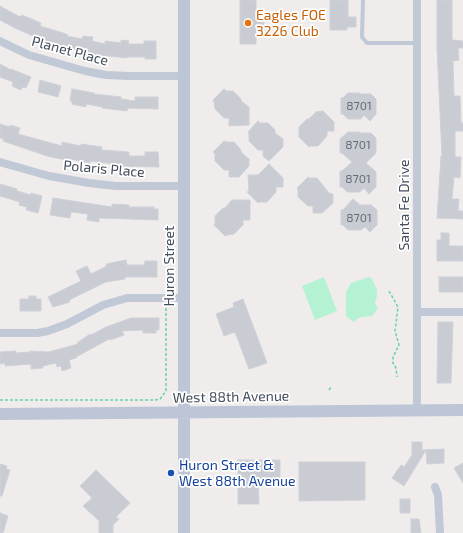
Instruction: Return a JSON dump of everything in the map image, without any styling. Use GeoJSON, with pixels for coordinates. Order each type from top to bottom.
{"type":"FeatureCollection","features":[{"type":"Feature","properties":{"kind":"main road","name":"Huron Street"},"geometry":{"type":"LineString","coordinates":[[184,0],[184,533]]}},
{"type":"Feature","properties":{"kind":"main road","name":"West 88th Avenue"},"geometry":{"type":"LineString","coordinates":[[0,414],[463,410]]}},
{"type":"Feature","properties":{"kind":"street","name":"Santa Fe Drive"},"geometry":{"type":"LineString","coordinates":[[417,0],[417,410]]}},
{"type":"Feature","properties":{"kind":"street","name":"Planet Place"},"geometry":{"type":"LineString","coordinates":[[0,41],[29,55],[52,63],[84,71],[106,75],[184,76]]}},
{"type":"Feature","properties":{"kind":"street","name":"Polaris Place"},"geometry":{"type":"LineString","coordinates":[[0,162],[49,176],[89,183],[116,186],[184,186]]}},
{"type":"Feature","properties":{"kind":"street"},"geometry":{"type":"LineString","coordinates":[[0,333],[37,333],[48,331],[67,324],[104,305],[127,298],[184,298]]}},
{"type":"Feature","properties":{"kind":"street"},"geometry":{"type":"LineString","coordinates":[[417,312],[463,312]]}},
{"type":"Feature","properties":{"kind":"street"},"geometry":{"type":"LineString","coordinates":[[435,487],[438,495],[440,533]]}},
{"type":"Feature","properties":{"kind":"lane"},"geometry":{"type":"LineString","coordinates":[[363,0],[362,37],[367,43],[417,43]]}},
{"type":"Feature","properties":{"kind":"path"},"geometry":{"type":"LineString","coordinates":[[389,291],[398,307],[395,331],[399,344],[393,357],[397,377]]}},
{"type":"Feature","properties":{"kind":"path"},"geometry":{"type":"LineString","coordinates":[[0,400],[160,399],[166,391],[166,297]]}},
{"type":"Feature","properties":{"kind":"green space"},"geometry":{"type":"Polygon","coordinates":[[[324,277],[337,311],[315,320],[302,286],[324,277]]]}},
{"type":"Feature","properties":{"kind":"green space"},"geometry":{"type":"Polygon","coordinates":[[[369,277],[372,279],[377,290],[375,303],[378,308],[372,316],[361,317],[354,322],[346,316],[346,292],[351,283],[369,277]]]}},
{"type":"Feature","properties":{"kind":"building"},"geometry":{"type":"Polygon","coordinates":[[[240,0],[256,0],[256,21],[264,21],[264,30],[256,30],[256,44],[240,44],[240,0]]]}},
{"type":"Feature","properties":{"kind":"building"},"geometry":{"type":"Polygon","coordinates":[[[330,0],[348,0],[348,17],[356,17],[356,27],[347,27],[347,30],[330,30],[330,0]]]}},
{"type":"Feature","properties":{"kind":"building"},"geometry":{"type":"Polygon","coordinates":[[[437,0],[452,0],[452,40],[463,41],[463,48],[458,48],[459,60],[453,61],[454,96],[460,96],[461,123],[463,123],[463,131],[455,131],[455,157],[461,157],[460,178],[454,177],[452,199],[459,199],[458,211],[463,211],[463,219],[437,218],[442,156],[437,48],[437,0]]]}},
{"type":"Feature","properties":{"kind":"building"},"geometry":{"type":"Polygon","coordinates":[[[0,6],[20,17],[22,15],[41,23],[40,26],[63,33],[68,35],[67,36],[82,39],[83,36],[93,37],[92,41],[105,44],[105,41],[121,43],[121,40],[129,41],[128,44],[144,44],[144,41],[156,41],[156,59],[145,59],[145,57],[127,58],[80,53],[80,51],[42,40],[0,20],[0,6]]]}},
{"type":"Feature","properties":{"kind":"building"},"geometry":{"type":"Polygon","coordinates":[[[0,64],[11,70],[31,77],[26,88],[22,87],[21,90],[12,86],[13,82],[0,77],[0,64]]]}},
{"type":"Feature","properties":{"kind":"building"},"geometry":{"type":"Polygon","coordinates":[[[40,80],[61,86],[58,97],[38,92],[40,80]]]}},
{"type":"Feature","properties":{"kind":"building"},"geometry":{"type":"Polygon","coordinates":[[[72,89],[94,94],[121,97],[121,99],[135,101],[135,97],[158,97],[158,109],[128,108],[127,111],[102,108],[103,107],[86,104],[86,107],[72,104],[72,101],[70,101],[72,89]]]}},
{"type":"Feature","properties":{"kind":"building"},"geometry":{"type":"Polygon","coordinates":[[[224,89],[226,91],[233,91],[241,99],[241,101],[249,107],[249,125],[229,126],[229,118],[224,118],[215,109],[213,100],[224,89]]]}},
{"type":"Feature","properties":{"kind":"building"},"geometry":{"type":"Polygon","coordinates":[[[348,93],[371,94],[376,99],[376,114],[370,121],[364,115],[361,119],[348,119],[341,114],[341,98],[348,93]]]}},
{"type":"Feature","properties":{"kind":"building"},"geometry":{"type":"Polygon","coordinates":[[[323,111],[334,122],[334,131],[327,131],[327,136],[318,146],[309,147],[298,136],[299,127],[316,112],[323,111]]]}},
{"type":"Feature","properties":{"kind":"building"},"geometry":{"type":"Polygon","coordinates":[[[258,121],[260,123],[268,123],[275,130],[275,133],[283,139],[283,147],[269,161],[263,156],[263,150],[258,150],[249,141],[248,132],[258,121]]]}},
{"type":"Feature","properties":{"kind":"building"},"geometry":{"type":"Polygon","coordinates":[[[0,124],[20,128],[18,134],[62,146],[62,142],[81,146],[81,144],[102,147],[101,150],[129,152],[129,156],[145,156],[145,152],[158,152],[159,167],[114,166],[114,164],[90,161],[90,163],[47,156],[3,141],[4,139],[0,138],[0,124]]]}},
{"type":"Feature","properties":{"kind":"building"},"geometry":{"type":"Polygon","coordinates":[[[348,132],[371,133],[376,138],[376,153],[366,163],[376,172],[376,187],[369,194],[364,188],[360,192],[347,192],[340,187],[340,171],[352,162],[340,153],[340,139],[348,132]]]}},
{"type":"Feature","properties":{"kind":"building"},"geometry":{"type":"Polygon","coordinates":[[[224,141],[234,142],[241,152],[249,159],[249,166],[239,177],[229,177],[229,170],[224,170],[215,161],[215,154],[213,152],[224,141]]]}},
{"type":"Feature","properties":{"kind":"building"},"geometry":{"type":"Polygon","coordinates":[[[269,164],[283,178],[283,187],[276,187],[276,192],[267,202],[258,203],[247,192],[249,191],[248,175],[258,175],[269,164]]]}},
{"type":"Feature","properties":{"kind":"building"},"geometry":{"type":"Polygon","coordinates":[[[308,177],[317,178],[329,193],[333,194],[333,203],[322,213],[313,213],[313,206],[308,206],[298,197],[297,188],[308,177]]]}},
{"type":"Feature","properties":{"kind":"building"},"geometry":{"type":"Polygon","coordinates":[[[0,184],[31,195],[31,193],[42,196],[38,213],[26,210],[27,207],[19,205],[20,202],[0,196],[0,184]]]}},
{"type":"Feature","properties":{"kind":"building"},"geometry":{"type":"Polygon","coordinates":[[[53,198],[112,207],[112,204],[129,205],[129,207],[154,207],[154,209],[158,209],[158,220],[99,218],[99,222],[87,220],[88,214],[71,212],[70,218],[50,215],[53,198]]]}},
{"type":"Feature","properties":{"kind":"building"},"geometry":{"type":"Polygon","coordinates":[[[353,199],[359,204],[358,205],[371,205],[377,210],[377,225],[370,232],[365,227],[361,230],[348,230],[341,225],[341,210],[343,210],[353,199]]]}},
{"type":"Feature","properties":{"kind":"building"},"geometry":{"type":"Polygon","coordinates":[[[232,200],[250,200],[250,220],[243,220],[243,225],[234,234],[225,236],[214,225],[215,216],[232,200]]]}},
{"type":"Feature","properties":{"kind":"building"},"geometry":{"type":"Polygon","coordinates":[[[441,233],[449,233],[449,246],[463,246],[463,261],[437,261],[437,240],[441,240],[441,233]]]}},
{"type":"Feature","properties":{"kind":"building"},"geometry":{"type":"Polygon","coordinates":[[[126,260],[127,265],[144,265],[145,261],[157,261],[157,277],[125,277],[125,279],[106,282],[69,300],[70,302],[53,307],[48,297],[81,281],[76,271],[87,266],[91,274],[107,266],[106,264],[126,260]]]}},
{"type":"Feature","properties":{"kind":"building"},"geometry":{"type":"Polygon","coordinates":[[[439,277],[463,277],[463,292],[439,292],[439,277]]]}},
{"type":"Feature","properties":{"kind":"building"},"geometry":{"type":"Polygon","coordinates":[[[29,296],[36,296],[36,299],[41,299],[41,311],[20,311],[20,299],[29,299],[29,296]]]}},
{"type":"Feature","properties":{"kind":"building"},"geometry":{"type":"Polygon","coordinates":[[[243,299],[267,363],[249,369],[235,332],[224,336],[216,314],[234,307],[233,303],[243,299]]]}},
{"type":"Feature","properties":{"kind":"building"},"geometry":{"type":"Polygon","coordinates":[[[131,318],[159,318],[159,330],[156,330],[156,333],[143,333],[143,330],[122,331],[124,335],[110,340],[109,339],[76,358],[69,360],[71,368],[62,371],[61,366],[57,367],[56,363],[43,366],[43,368],[31,369],[31,364],[5,366],[5,363],[0,364],[0,352],[48,352],[56,350],[78,344],[77,343],[90,334],[91,335],[106,327],[131,318]]]}},
{"type":"Feature","properties":{"kind":"building"},"geometry":{"type":"Polygon","coordinates":[[[438,322],[453,322],[451,383],[437,383],[438,322]]]}},
{"type":"Feature","properties":{"kind":"building"},"geometry":{"type":"Polygon","coordinates":[[[412,442],[422,442],[422,450],[444,449],[444,463],[427,464],[426,450],[404,486],[392,478],[401,465],[404,467],[412,455],[412,442]]]}},
{"type":"Feature","properties":{"kind":"building"},"geometry":{"type":"Polygon","coordinates":[[[238,460],[280,460],[280,479],[258,479],[259,504],[238,504],[238,460]]]}},
{"type":"Feature","properties":{"kind":"building"},"geometry":{"type":"Polygon","coordinates":[[[299,462],[365,462],[365,500],[299,501],[299,462]]]}},
{"type":"Feature","properties":{"kind":"building"},"geometry":{"type":"Polygon","coordinates":[[[463,463],[463,483],[454,468],[463,463]]]}},
{"type":"Feature","properties":{"kind":"building"},"geometry":{"type":"Polygon","coordinates":[[[0,464],[7,466],[6,469],[10,470],[2,496],[0,496],[0,464]]]}},
{"type":"Feature","properties":{"kind":"building"},"geometry":{"type":"Polygon","coordinates":[[[96,470],[130,503],[116,517],[119,519],[113,525],[113,533],[99,533],[99,521],[83,506],[92,498],[80,486],[96,470]]]}},
{"type":"Feature","properties":{"kind":"building"},"geometry":{"type":"Polygon","coordinates":[[[400,499],[410,499],[410,513],[400,513],[400,499]]]}},
{"type":"Feature","properties":{"kind":"building"},"geometry":{"type":"Polygon","coordinates":[[[0,513],[8,516],[3,533],[0,533],[0,513]]]}},
{"type":"Feature","properties":{"kind":"building"},"geometry":{"type":"Polygon","coordinates":[[[411,519],[419,519],[421,533],[411,533],[411,519]]]}},
{"type":"Feature","properties":{"kind":"place","name":"Eagles FOE 3226 Club"},"geometry":{"type":"Point","coordinates":[248,23]}},
{"type":"Feature","properties":{"kind":"place","name":"Huron Street & West 88th Avenue"},"geometry":{"type":"Point","coordinates":[171,473]}}]}
